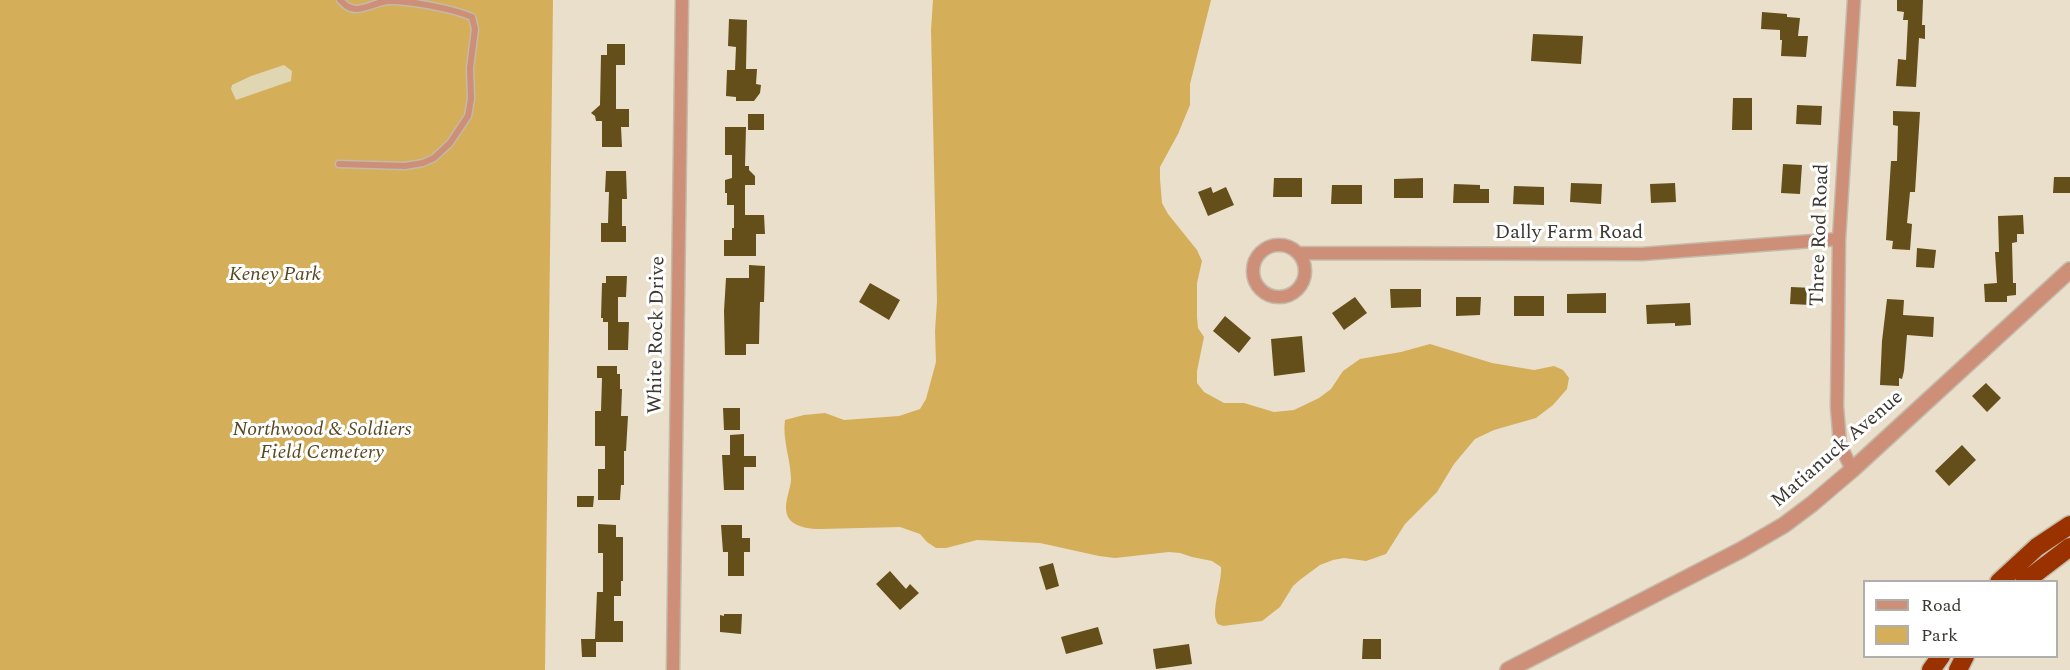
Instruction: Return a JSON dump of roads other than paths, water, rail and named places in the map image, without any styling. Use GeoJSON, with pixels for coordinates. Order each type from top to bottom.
{"type":"FeatureCollection","features":[{"type":"Feature","properties":{"kind":"highway"},"geometry":{"type":"LineString","coordinates":[[2001,580],[2037,547],[2070,525]]}},
{"type":"Feature","properties":{"kind":"highway"},"geometry":{"type":"LineString","coordinates":[[2026,580],[2070,547]]}},
{"type":"Feature","properties":{"kind":"street","name":"White Rock Drive"},"geometry":{"type":"LineString","coordinates":[[673,670],[682,0]]}},
{"type":"Feature","properties":{"kind":"street","name":"Three Rod Road"},"geometry":{"type":"LineString","coordinates":[[1852,470],[1840,444],[1837,407],[1839,239],[1854,0]]}},
{"type":"Feature","properties":{"kind":"street","name":"Dally Farm Road"},"geometry":{"type":"LineString","coordinates":[[1298,254],[1304,269],[1303,278],[1293,292],[1285,296],[1276,296],[1260,289],[1253,273],[1257,257],[1262,251],[1276,245],[1285,245],[1298,254],[1642,254],[1839,239]]}},
{"type":"Feature","properties":{"kind":"street","name":"Matianuck Avenue"},"geometry":{"type":"LineString","coordinates":[[1508,670],[1767,536],[1797,516],[1852,470],[2070,270]]}},
{"type":"Feature","properties":{"kind":"lane"},"geometry":{"type":"LineString","coordinates":[[339,164],[405,166],[423,163],[434,158],[450,143],[468,116],[470,108],[470,68],[474,29],[471,17],[456,11],[399,1],[388,1],[358,9],[349,8],[340,0]]}},
{"type":"Feature","properties":{"kind":"park label","name":"Keney Park"},"geometry":{"type":"Point","coordinates":[275,276]}},
{"type":"Feature","properties":{"kind":"park label","name":"Northwood & Soldiers Field Cemetery"},"geometry":{"type":"Point","coordinates":[322,442]}}]}
